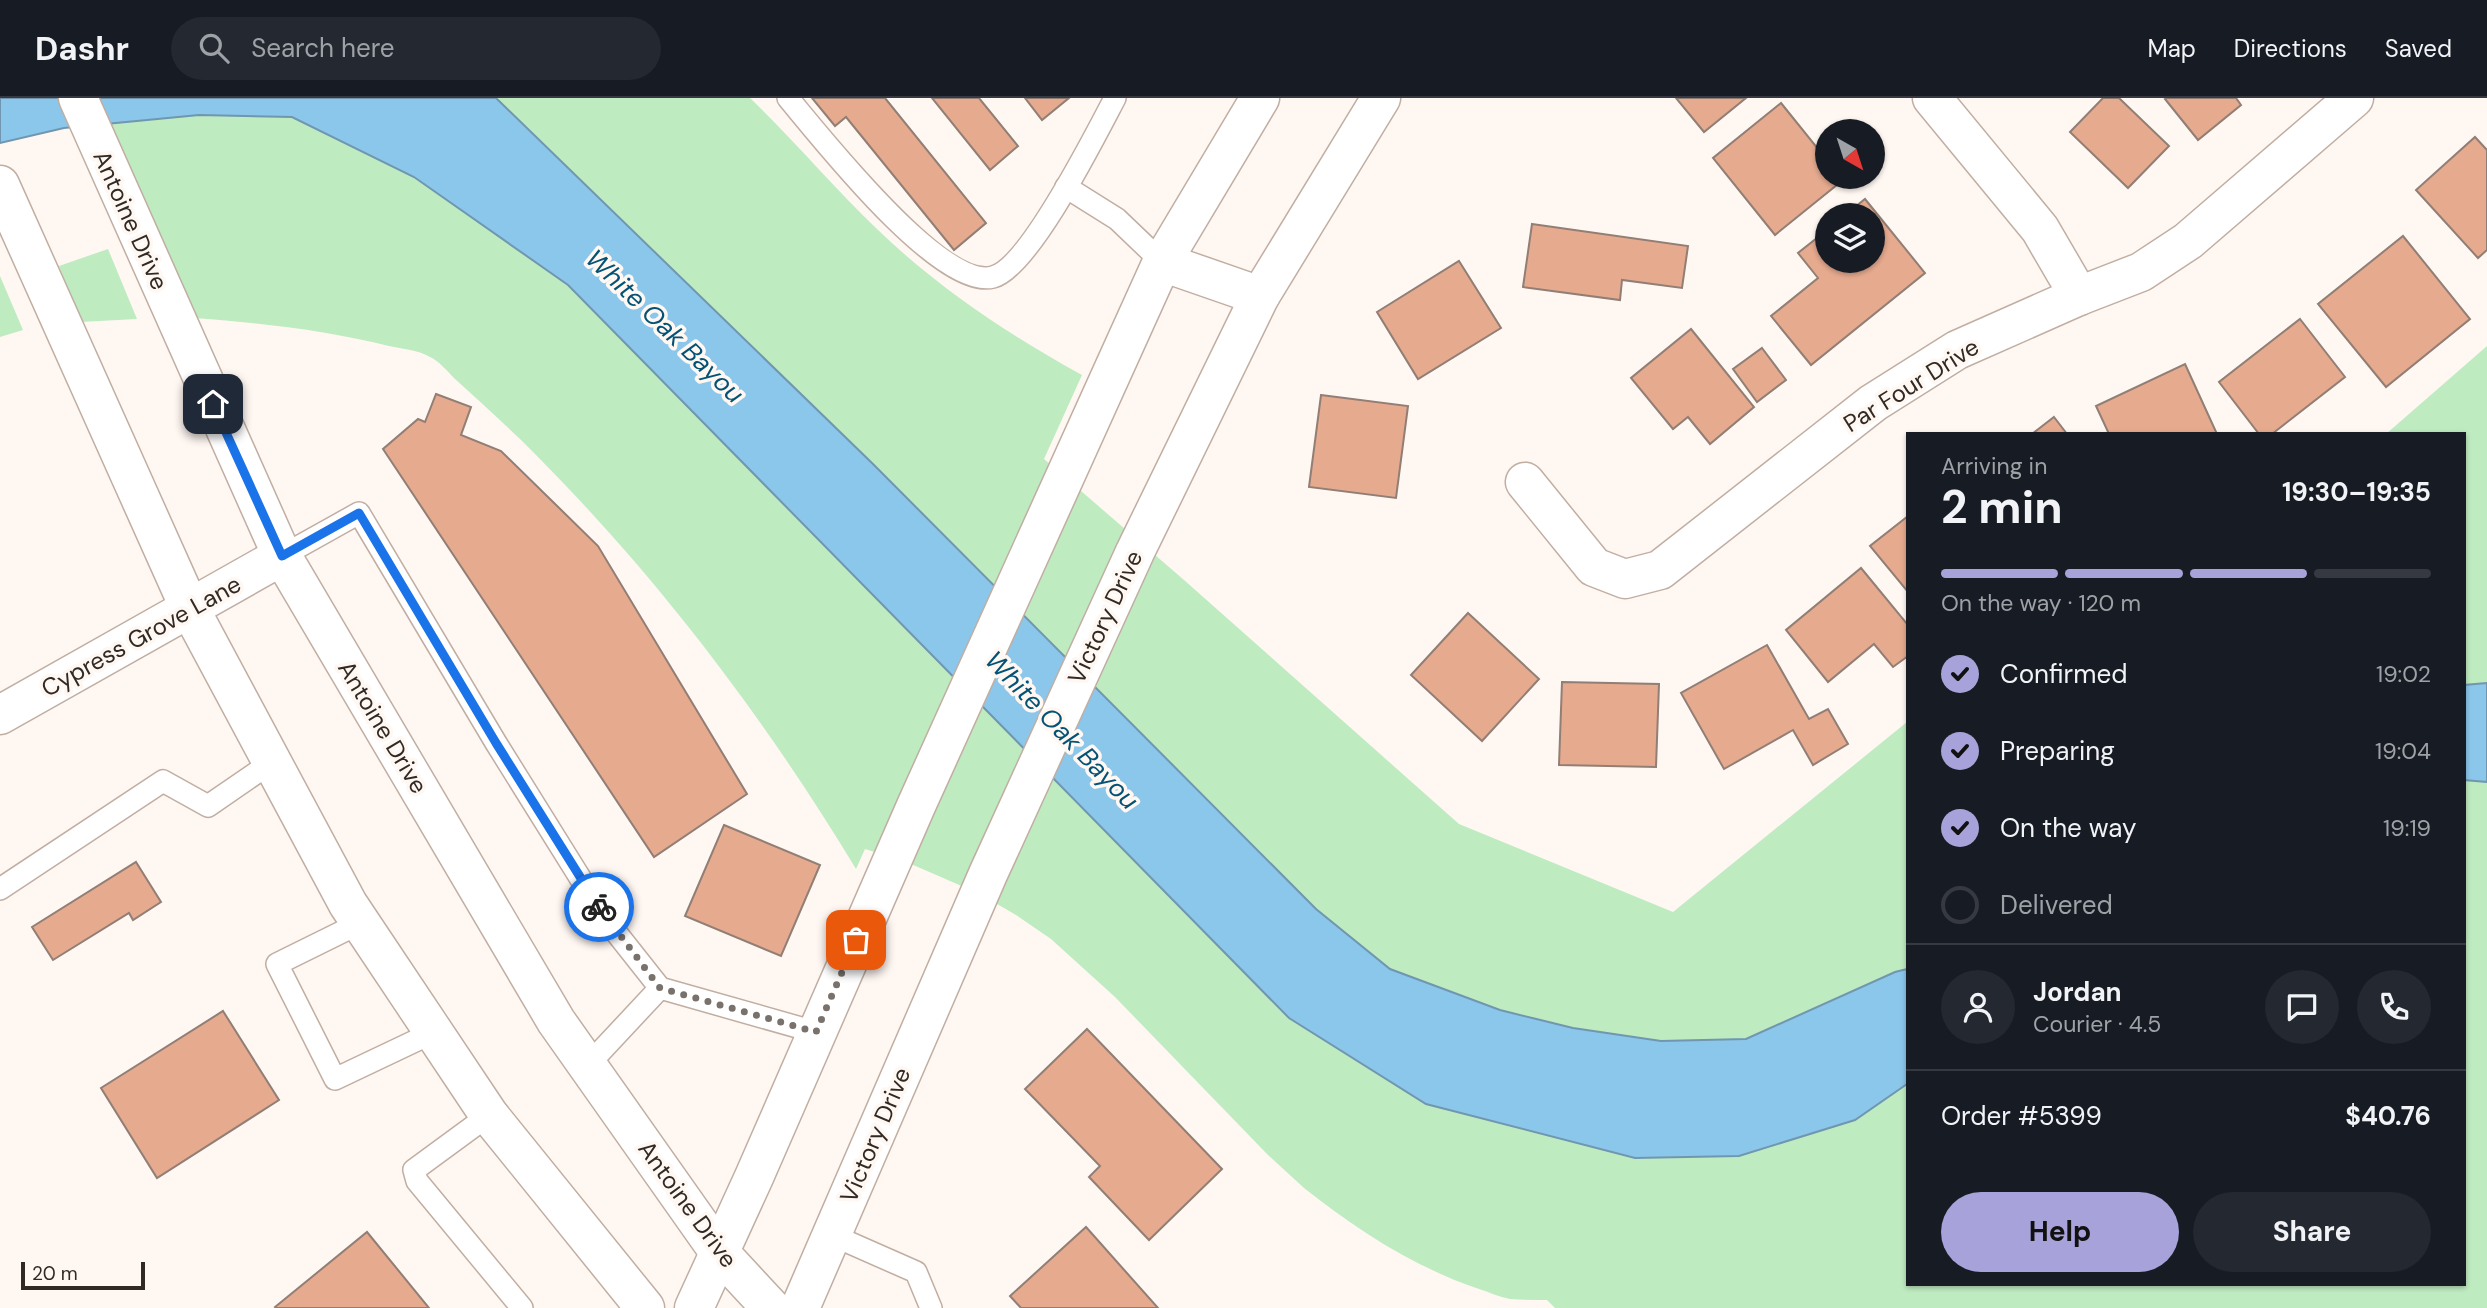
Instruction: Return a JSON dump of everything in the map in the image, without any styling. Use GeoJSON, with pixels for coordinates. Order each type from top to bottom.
{"type":"FeatureCollection","features":[{"type":"Feature","properties":{"kind":"main road","name":"Antoine Drive"},"geometry":{"type":"LineString","coordinates":[[78,98],[282,556],[556,1021],[719,1252],[771,1308]]}},
{"type":"Feature","properties":{"kind":"main road"},"geometry":{"type":"LineString","coordinates":[[694,1308],[916,806],[1162,262],[1260,98]]}},
{"type":"Feature","properties":{"kind":"main road","name":"Victory Drive"},"geometry":{"type":"LineString","coordinates":[[800,1308],[988,874],[1135,552],[1260,296],[1381,98]]}},
{"type":"Feature","properties":{"kind":"main road"},"geometry":{"type":"LineString","coordinates":[[1932,98],[2040,229],[2080,296]]}},
{"type":"Feature","properties":{"kind":"main road","name":"Par Four Drive"},"geometry":{"type":"LineString","coordinates":[[1525,482],[1594,567],[1625,579],[1660,570],[1873,403],[1958,350],[2141,272],[2188,241],[2354,98]]}},
{"type":"Feature","properties":{"kind":"main road"},"geometry":{"type":"LineString","coordinates":[[0,185],[190,609],[360,923],[489,1115],[645,1308]]}},
{"type":"Feature","properties":{"kind":"main road"},"geometry":{"type":"LineString","coordinates":[[1162,262],[1260,296]]}},
{"type":"Feature","properties":{"kind":"main road","name":"Cypress Grove Lane"},"geometry":{"type":"LineString","coordinates":[[0,715],[282,556]]}},
{"type":"Feature","properties":{"kind":"lane"},"geometry":{"type":"LineString","coordinates":[[788,98],[863,186],[905,230],[952,267],[992,278],[1020,258],[1066,187],[1115,98]]}},
{"type":"Feature","properties":{"kind":"lane"},"geometry":{"type":"LineString","coordinates":[[1066,187],[1117,219],[1162,262]]}},
{"type":"Feature","properties":{"kind":"lane"},"geometry":{"type":"LineString","coordinates":[[282,556],[359,513],[489,732],[607,921],[660,988],[816,1032]]}},
{"type":"Feature","properties":{"kind":"lane"},"geometry":{"type":"LineString","coordinates":[[0,889],[163,781],[208,806],[272,762]]}},
{"type":"Feature","properties":{"kind":"lane"},"geometry":{"type":"LineString","coordinates":[[360,923],[277,964],[335,1079],[434,1032]]}},
{"type":"Feature","properties":{"kind":"lane"},"geometry":{"type":"LineString","coordinates":[[588,1065],[660,988]]}},
{"type":"Feature","properties":{"kind":"lane"},"geometry":{"type":"LineString","coordinates":[[489,1115],[414,1170],[417,1181],[522,1308]]}},
{"type":"Feature","properties":{"kind":"lane"},"geometry":{"type":"LineString","coordinates":[[832,1235],[916,1272],[931,1308]]}},
{"type":"Feature","properties":{"kind":"green space"},"geometry":{"type":"Polygon","coordinates":[[[100,98],[750,98],[900,251],[1001,326],[1082,375],[1044,459],[1459,824],[1673,912],[1906,723],[1906,1286],[2466,1286],[2466,432],[2388,432],[2487,346],[2487,1308],[1555,1308],[1547,1300],[1510,1299],[1455,1280],[1387,1246],[1304,1188],[1268,1155],[1115,997],[1051,939],[980,894],[904,861],[865,849],[856,869],[782,754],[702,643],[659,590],[568,488],[437,361],[416,351],[317,331],[195,318],[100,98]]]}},
{"type":"Feature","properties":{"kind":"green space"},"geometry":{"type":"Polygon","coordinates":[[[108,249],[137,319],[80,322],[59,266],[108,249]]]}},
{"type":"Feature","properties":{"kind":"green space"},"geometry":{"type":"Polygon","coordinates":[[[0,276],[23,330],[0,337],[0,276]]]}},
{"type":"Feature","properties":{"kind":"water","name":"White Oak Bayou"},"geometry":{"type":"Polygon","coordinates":[[[0,98],[496,98],[873,464],[1316,909],[1390,969],[1500,1010],[1573,1028],[1661,1041],[1746,1039],[1906,969],[1906,1085],[1855,1120],[1739,1156],[1635,1158],[1426,1104],[1289,1018],[568,285],[414,177],[292,117],[199,115],[64,128],[0,143],[0,98]]]}},
{"type":"Feature","properties":{"kind":"water"},"geometry":{"type":"Polygon","coordinates":[[[2487,683],[2487,782],[2466,780],[2466,685],[2487,683]]]}},
{"type":"Feature","properties":{"kind":"building"},"geometry":{"type":"Polygon","coordinates":[[[812,98],[885,98],[986,223],[954,250],[846,117],[835,126],[812,98]]]}},
{"type":"Feature","properties":{"kind":"building"},"geometry":{"type":"Polygon","coordinates":[[[932,98],[979,98],[1018,146],[990,170],[932,98]]]}},
{"type":"Feature","properties":{"kind":"building"},"geometry":{"type":"Polygon","coordinates":[[[1025,98],[1069,98],[1042,120],[1025,98]]]}},
{"type":"Feature","properties":{"kind":"building"},"geometry":{"type":"Polygon","coordinates":[[[1676,98],[1746,98],[1704,132],[1676,98]]]}},
{"type":"Feature","properties":{"kind":"building"},"geometry":{"type":"Polygon","coordinates":[[[2103,98],[2119,98],[2169,146],[2128,188],[2070,132],[2103,98]]]}},
{"type":"Feature","properties":{"kind":"building"},"geometry":{"type":"Polygon","coordinates":[[[2236,98],[2241,105],[2198,140],[2165,99],[2236,98]]]}},
{"type":"Feature","properties":{"kind":"building"},"geometry":{"type":"Polygon","coordinates":[[[1781,103],[1815,145],[1815,189],[1832,189],[1775,235],[1713,158],[1781,103]]]}},
{"type":"Feature","properties":{"kind":"building"},"geometry":{"type":"Polygon","coordinates":[[[2475,137],[2487,150],[2487,250],[2478,258],[2416,190],[2475,137]]]}},
{"type":"Feature","properties":{"kind":"building"},"geometry":{"type":"Polygon","coordinates":[[[1532,224],[1688,246],[1682,288],[1622,280],[1620,300],[1523,287],[1532,224]]]}},
{"type":"Feature","properties":{"kind":"building"},"geometry":{"type":"Polygon","coordinates":[[[1885,224],[1925,273],[1811,365],[1771,316],[1818,278],[1798,253],[1815,240],[1815,273],[1885,273],[1885,224]]]}},
{"type":"Feature","properties":{"kind":"building"},"geometry":{"type":"Polygon","coordinates":[[[2403,236],[2470,319],[2386,387],[2318,304],[2403,236]]]}},
{"type":"Feature","properties":{"kind":"building"},"geometry":{"type":"Polygon","coordinates":[[[1459,261],[1501,328],[1418,379],[1377,312],[1459,261]]]}},
{"type":"Feature","properties":{"kind":"building"},"geometry":{"type":"Polygon","coordinates":[[[2300,319],[2345,377],[2275,432],[2257,432],[2219,382],[2300,319]]]}},
{"type":"Feature","properties":{"kind":"building"},"geometry":{"type":"Polygon","coordinates":[[[1691,329],[1754,407],[1710,444],[1688,417],[1673,429],[1631,378],[1691,329]]]}},
{"type":"Feature","properties":{"kind":"building"},"geometry":{"type":"Polygon","coordinates":[[[1762,348],[1786,380],[1757,402],[1733,369],[1762,348]]]}},
{"type":"Feature","properties":{"kind":"building"},"geometry":{"type":"Polygon","coordinates":[[[2185,364],[2216,432],[2108,432],[2096,406],[2185,364]]]}},
{"type":"Feature","properties":{"kind":"building"},"geometry":{"type":"Polygon","coordinates":[[[436,394],[471,407],[461,435],[501,451],[598,546],[747,794],[654,857],[383,449],[418,419],[425,422],[436,394]]]}},
{"type":"Feature","properties":{"kind":"building"},"geometry":{"type":"Polygon","coordinates":[[[1321,395],[1408,406],[1396,498],[1309,487],[1321,395]]]}},
{"type":"Feature","properties":{"kind":"building"},"geometry":{"type":"Polygon","coordinates":[[[2054,417],[2065,432],[2035,432],[2054,417]]]}},
{"type":"Feature","properties":{"kind":"building"},"geometry":{"type":"Polygon","coordinates":[[[1906,518],[1906,590],[1870,546],[1906,518]]]}},
{"type":"Feature","properties":{"kind":"building"},"geometry":{"type":"Polygon","coordinates":[[[1861,568],[1906,623],[1906,657],[1893,667],[1874,644],[1828,682],[1786,630],[1861,568]]]}},
{"type":"Feature","properties":{"kind":"building"},"geometry":{"type":"Polygon","coordinates":[[[1468,613],[1539,679],[1482,741],[1411,675],[1468,613]]]}},
{"type":"Feature","properties":{"kind":"building"},"geometry":{"type":"Polygon","coordinates":[[[1767,645],[1809,719],[1828,709],[1848,744],[1813,765],[1793,730],[1724,769],[1681,693],[1767,645]]]}},
{"type":"Feature","properties":{"kind":"building"},"geometry":{"type":"Polygon","coordinates":[[[1562,682],[1659,684],[1656,767],[1559,765],[1562,682]]]}},
{"type":"Feature","properties":{"kind":"building"},"geometry":{"type":"Polygon","coordinates":[[[724,825],[820,865],[781,956],[685,916],[724,825]]]}},
{"type":"Feature","properties":{"kind":"building"},"geometry":{"type":"Polygon","coordinates":[[[136,862],[161,902],[133,920],[129,913],[53,960],[32,927],[136,862]]]}},
{"type":"Feature","properties":{"kind":"building"},"geometry":{"type":"Polygon","coordinates":[[[223,1011],[279,1100],[157,1178],[101,1088],[223,1011]]]}},
{"type":"Feature","properties":{"kind":"building"},"geometry":{"type":"Polygon","coordinates":[[[1087,1029],[1222,1169],[1149,1240],[1089,1177],[1100,1166],[1025,1089],[1087,1029]]]}},
{"type":"Feature","properties":{"kind":"building"},"geometry":{"type":"Polygon","coordinates":[[[1086,1227],[1158,1308],[1021,1308],[1010,1296],[1086,1227]]]}},
{"type":"Feature","properties":{"kind":"building"},"geometry":{"type":"Polygon","coordinates":[[[367,1232],[429,1308],[275,1307],[367,1232]]]}},
{"type":"Feature","properties":{"kind":"way so far"},"geometry":{"type":"LineString","coordinates":[[599,907],[660,988],[816,1032],[856,940]]}},
{"type":"Feature","properties":{"kind":"route"},"geometry":{"type":"LineString","coordinates":[[213,404],[282,556],[359,513],[496,743],[599,907]]}}]}
